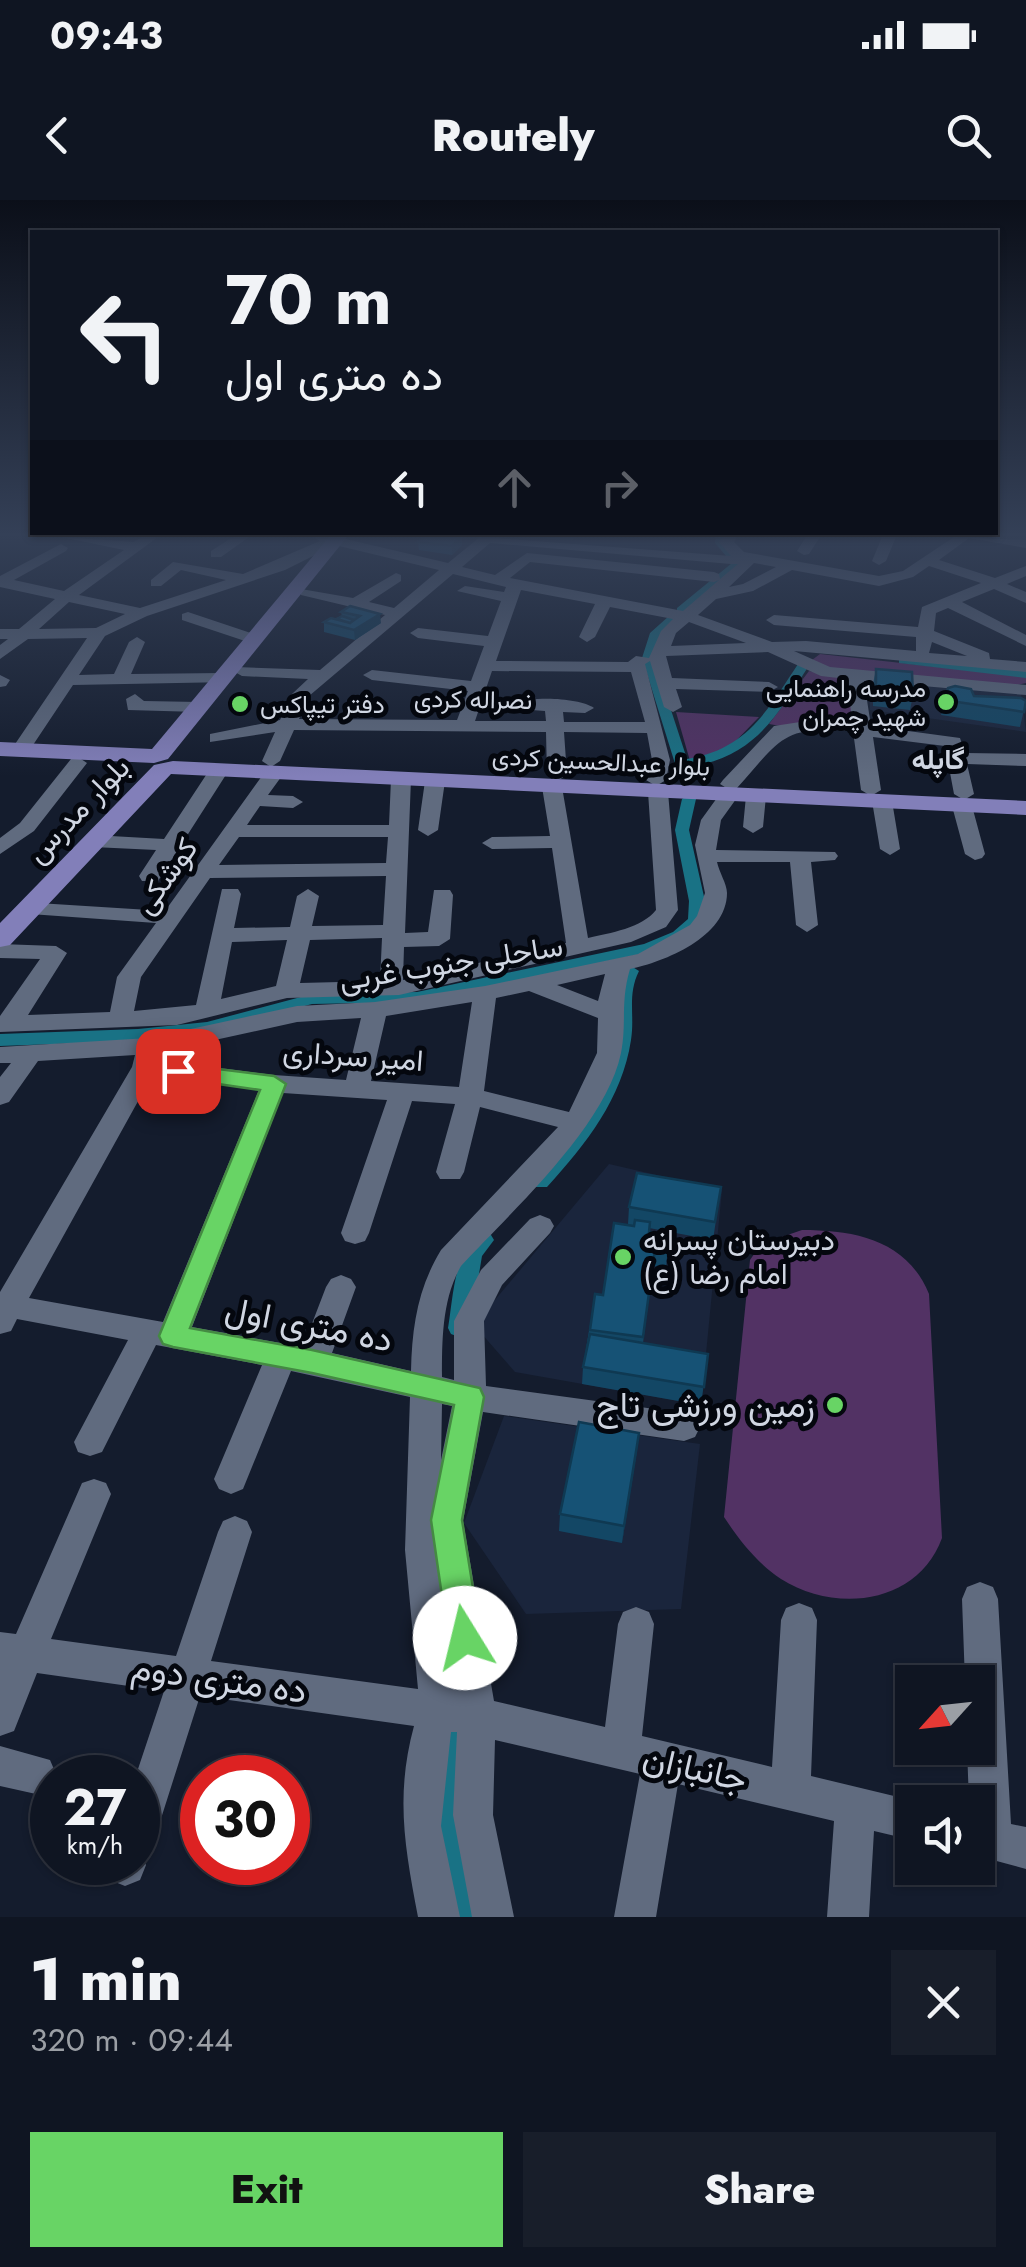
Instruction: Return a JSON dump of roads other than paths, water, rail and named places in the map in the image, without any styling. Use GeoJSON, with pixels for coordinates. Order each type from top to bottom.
{"type":"FeatureCollection","features":[{"type":"Feature","properties":{"kind":"main road"},"geometry":{"type":"LineString","coordinates":[[162,762],[272,617]]}},
{"type":"Feature","properties":{"kind":"main road"},"geometry":{"type":"LineString","coordinates":[[162,762],[199,707],[283,617]]}},
{"type":"Feature","properties":{"kind":"main road","name":"بلوار عبدالحسین کردی"},"geometry":{"type":"LineString","coordinates":[[7,753],[162,762],[220,756],[272,767],[401,779],[554,781]]}},
{"type":"Feature","properties":{"kind":"main road","name":"بلوار مدرس"},"geometry":{"type":"LineString","coordinates":[[0,939],[94,842],[162,762]]}},
{"type":"Feature","properties":{"kind":"main road","name":"بلوار مدرس"},"geometry":{"type":"LineString","coordinates":[[0,920],[162,762]]}},
{"type":"Feature","properties":{"kind":"main road","name":"بلوار عبدالحسین کردی"},"geometry":{"type":"LineString","coordinates":[[272,767],[963,800],[1026,808]]}},
{"type":"Feature","properties":{"kind":"main road","name":"بلوار عبدالحسین کردی"},"geometry":{"type":"LineString","coordinates":[[730,789],[756,796],[877,796]]}},
{"type":"Feature","properties":{"kind":"main road","name":"بلوار عبدالحسین کردی"},"geometry":{"type":"LineString","coordinates":[[963,800],[1026,797]]}},
{"type":"Feature","properties":{"kind":"street"},"geometry":{"type":"LineString","coordinates":[[0,654],[41,617]]}},
{"type":"Feature","properties":{"kind":"street"},"geometry":{"type":"LineString","coordinates":[[0,634],[98,635],[133,617]]}},
{"type":"Feature","properties":{"kind":"street","name":"کوشکی"},"geometry":{"type":"LineString","coordinates":[[120,1020],[129,977],[258,800],[301,694],[391,617]]}},
{"type":"Feature","properties":{"kind":"street"},"geometry":{"type":"LineString","coordinates":[[465,724],[499,617]]}},
{"type":"Feature","properties":{"kind":"street"},"geometry":{"type":"LineString","coordinates":[[588,637],[595,617]]}},
{"type":"Feature","properties":{"kind":"street"},"geometry":{"type":"LineString","coordinates":[[673,707],[659,655],[669,630],[685,617]]}},
{"type":"Feature","properties":{"kind":"street"},"geometry":{"type":"LineString","coordinates":[[690,617],[721,626],[828,672],[1026,690]]}},
{"type":"Feature","properties":{"kind":"street"},"geometry":{"type":"LineString","coordinates":[[922,660],[927,617]]}},
{"type":"Feature","properties":{"kind":"street"},"geometry":{"type":"LineString","coordinates":[[979,617],[1026,641]]}},
{"type":"Feature","properties":{"kind":"street"},"geometry":{"type":"LineString","coordinates":[[188,618],[254,639]]}},
{"type":"Feature","properties":{"kind":"street"},"geometry":{"type":"LineString","coordinates":[[774,620],[846,618],[925,634],[1018,668]]}},
{"type":"Feature","properties":{"kind":"street"},"geometry":{"type":"LineString","coordinates":[[418,633],[493,642]]}},
{"type":"Feature","properties":{"kind":"street"},"geometry":{"type":"LineString","coordinates":[[7,753],[98,635]]}},
{"type":"Feature","properties":{"kind":"street"},"geometry":{"type":"LineString","coordinates":[[120,679],[137,642]]}},
{"type":"Feature","properties":{"kind":"street"},"geometry":{"type":"LineString","coordinates":[[484,666],[637,664],[659,655],[806,646],[1018,668]]}},
{"type":"Feature","properties":{"kind":"street"},"geometry":{"type":"LineString","coordinates":[[5,1024],[206,1013],[288,991],[392,988],[647,928],[667,910],[655,772],[661,760],[637,664]]}},
{"type":"Feature","properties":{"kind":"street"},"geometry":{"type":"LineString","coordinates":[[67,680],[232,674],[322,676]]}},
{"type":"Feature","properties":{"kind":"street"},"geometry":{"type":"LineString","coordinates":[[372,675],[478,687]]}},
{"type":"Feature","properties":{"kind":"street"},"geometry":{"type":"LineString","coordinates":[[855,677],[862,728],[890,849]]}},
{"type":"Feature","properties":{"kind":"street"},"geometry":{"type":"LineString","coordinates":[[388,696],[398,678]]}},
{"type":"Feature","properties":{"kind":"street"},"geometry":{"type":"LineString","coordinates":[[665,683],[769,687]]}},
{"type":"Feature","properties":{"kind":"street"},"geometry":{"type":"LineString","coordinates":[[135,702],[199,707]]}},
{"type":"Feature","properties":{"kind":"street"},"geometry":{"type":"LineString","coordinates":[[524,705],[554,716],[584,708]]}},
{"type":"Feature","properties":{"kind":"street"},"geometry":{"type":"LineString","coordinates":[[554,716],[554,781],[578,947]]}},
{"type":"Feature","properties":{"kind":"street","name":"نصراله کردی"},"geometry":{"type":"LineString","coordinates":[[220,756],[290,724],[465,724],[554,716],[655,728]]}},
{"type":"Feature","properties":{"kind":"street","name":"ساحلی جنوب غربی"},"geometry":{"type":"LineString","coordinates":[[0,1055],[146,1056],[232,1028],[297,1014],[375,1010],[485,993],[666,951],[698,930],[708,916],[716,892],[706,856],[711,820],[730,789],[780,730],[826,723],[953,742],[956,758]]}},
{"type":"Feature","properties":{"kind":"street"},"geometry":{"type":"LineString","coordinates":[[150,876],[220,756]]}},
{"type":"Feature","properties":{"kind":"street"},"geometry":{"type":"LineString","coordinates":[[0,848],[27,827],[81,758]]}},
{"type":"Feature","properties":{"kind":"street"},"geometry":{"type":"LineString","coordinates":[[975,854],[956,758],[1026,760]]}},
{"type":"Feature","properties":{"kind":"street"},"geometry":{"type":"LineString","coordinates":[[392,988],[401,779]]}},
{"type":"Feature","properties":{"kind":"street"},"geometry":{"type":"LineString","coordinates":[[428,830],[435,781]]}},
{"type":"Feature","properties":{"kind":"street"},"geometry":{"type":"LineString","coordinates":[[753,827],[756,796]]}},
{"type":"Feature","properties":{"kind":"street"},"geometry":{"type":"LineString","coordinates":[[258,800],[293,802]]}},
{"type":"Feature","properties":{"kind":"street"},"geometry":{"type":"LineString","coordinates":[[236,831],[398,831]]}},
{"type":"Feature","properties":{"kind":"street"},"geometry":{"type":"LineString","coordinates":[[94,842],[170,845]]}},
{"type":"Feature","properties":{"kind":"street"},"geometry":{"type":"LineString","coordinates":[[492,843],[561,842]]}},
{"type":"Feature","properties":{"kind":"street"},"geometry":{"type":"LineString","coordinates":[[706,856],[828,856]]}},
{"type":"Feature","properties":{"kind":"street"},"geometry":{"type":"LineString","coordinates":[[800,856],[806,925]]}},
{"type":"Feature","properties":{"kind":"street"},"geometry":{"type":"LineString","coordinates":[[206,872],[396,869]]}},
{"type":"Feature","properties":{"kind":"street"},"geometry":{"type":"LineString","coordinates":[[206,1013],[230,894]]}},
{"type":"Feature","properties":{"kind":"street"},"geometry":{"type":"LineString","coordinates":[[288,991],[308,896]]}},
{"type":"Feature","properties":{"kind":"street"},"geometry":{"type":"LineString","coordinates":[[222,935],[300,933],[439,939],[442,896]]}},
{"type":"Feature","properties":{"kind":"street"},"geometry":{"type":"LineString","coordinates":[[30,907],[172,918]]}},
{"type":"Feature","properties":{"kind":"street"},"geometry":{"type":"LineString","coordinates":[[0,951],[56,953],[5,1024]]}},
{"type":"Feature","properties":{"kind":"street"},"geometry":{"type":"LineString","coordinates":[[458,1712],[434,1630],[422,1550],[427,1332],[438,1280],[451,1258],[577,1123],[609,1053],[610,996],[620,964]]}},
{"type":"Feature","properties":{"kind":"street"},"geometry":{"type":"LineString","coordinates":[[531,983],[610,1014]]}},
{"type":"Feature","properties":{"kind":"street"},"geometry":{"type":"LineString","coordinates":[[450,1172],[470,1096],[485,993]]}},
{"type":"Feature","properties":{"kind":"street"},"geometry":{"type":"LineString","coordinates":[[356,1090],[375,1010]]}},
{"type":"Feature","properties":{"kind":"street"},"geometry":{"type":"LineString","coordinates":[[211,1076],[232,1028]]}},
{"type":"Feature","properties":{"kind":"street"},"geometry":{"type":"LineString","coordinates":[[0,1096],[29,1054]]}},
{"type":"Feature","properties":{"kind":"street"},"geometry":{"type":"LineString","coordinates":[[3,1311],[146,1056]]}},
{"type":"Feature","properties":{"kind":"street","name":"امیر سرداری"},"geometry":{"type":"LineString","coordinates":[[146,1056],[211,1076],[274,1084],[470,1096],[577,1123]]}},
{"type":"Feature","properties":{"kind":"street"},"geometry":{"type":"LineString","coordinates":[[90,1442],[160,1334],[274,1084]]}},
{"type":"Feature","properties":{"kind":"street"},"geometry":{"type":"LineString","coordinates":[[356,1233],[402,1093]]}},
{"type":"Feature","properties":{"kind":"street"},"geometry":{"type":"LineString","coordinates":[[493,1917],[458,1712],[446,1520],[470,1397],[469,1322],[492,1278],[540,1226]]}},
{"type":"Feature","properties":{"kind":"street"},"geometry":{"type":"LineString","coordinates":[[231,1479],[341,1286]]}},
{"type":"Feature","properties":{"kind":"street","name":"ده متری اول"},"geometry":{"type":"LineString","coordinates":[[3,1311],[297,1359],[470,1397],[684,1427]]}},
{"type":"Feature","properties":{"kind":"street"},"geometry":{"type":"LineString","coordinates":[[0,1717],[15,1652],[94,1494]]}},
{"type":"Feature","properties":{"kind":"street"},"geometry":{"type":"LineString","coordinates":[[160,1764],[235,1532]]}},
{"type":"Feature","properties":{"kind":"street"},"geometry":{"type":"LineString","coordinates":[[980,1598],[998,1841]]}},
{"type":"Feature","properties":{"kind":"street"},"geometry":{"type":"LineString","coordinates":[[790,1791],[799,1620]]}},
{"type":"Feature","properties":{"kind":"street"},"geometry":{"type":"LineString","coordinates":[[621,1751],[636,1624]]}},
{"type":"Feature","properties":{"kind":"street","name":"ده متری دوم"},"geometry":{"type":"LineString","coordinates":[[15,1652],[458,1712]]}},
{"type":"Feature","properties":{"kind":"street"},"geometry":{"type":"LineString","coordinates":[[439,1917],[420,1826],[427,1750],[458,1712]]}},
{"type":"Feature","properties":{"kind":"street","name":"جانبازان"},"geometry":{"type":"LineString","coordinates":[[458,1712],[895,1816]]}},
{"type":"Feature","properties":{"kind":"street"},"geometry":{"type":"LineString","coordinates":[[635,1917],[662,1760]]}},
{"type":"Feature","properties":{"kind":"street"},"geometry":{"type":"LineString","coordinates":[[848,1917],[855,1806]]}},
{"type":"Feature","properties":{"kind":"waterway"},"geometry":{"type":"LineString","coordinates":[[648,658],[656,633],[673,618]]}},
{"type":"Feature","properties":{"kind":"waterway"},"geometry":{"type":"LineString","coordinates":[[903,660],[1026,674]]}},
{"type":"Feature","properties":{"kind":"waterway"},"geometry":{"type":"LineString","coordinates":[[650,664],[682,764]]}},
{"type":"Feature","properties":{"kind":"waterway"},"geometry":{"type":"LineString","coordinates":[[682,764],[725,753],[755,733],[802,667]]}},
{"type":"Feature","properties":{"kind":"waterway"},"geometry":{"type":"LineString","coordinates":[[682,764],[684,770]]}},
{"type":"Feature","properties":{"kind":"waterway"},"geometry":{"type":"LineString","coordinates":[[0,1040],[138,1035],[207,1027],[312,999],[417,997],[649,948],[679,935],[696,920],[697,901],[682,830],[689,799]]}},
{"type":"Feature","properties":{"kind":"waterway"},"geometry":{"type":"LineString","coordinates":[[540,1182],[569,1150],[604,1099],[619,1059],[624,1027],[622,997],[631,971]]}},
{"type":"Feature","properties":{"kind":"waterway"},"geometry":{"type":"LineString","coordinates":[[459,1328],[472,1253],[484,1240]]}},
{"type":"Feature","properties":{"kind":"waterway"},"geometry":{"type":"LineString","coordinates":[[453,1738],[443,1805],[466,1917]]}},
{"type":"Feature","properties":{"kind":"place","name":"مدرسه راهنمایی شهید چمران"},"geometry":{"type":"Point","coordinates":[946,702]}},
{"type":"Feature","properties":{"kind":"place","name":"دفتر تیپاکس"},"geometry":{"type":"Point","coordinates":[240,704]}},
{"type":"Feature","properties":{"kind":"place","name":"دبیرستان پسرانه امام رضا (ع)"},"geometry":{"type":"Point","coordinates":[623,1257]}},
{"type":"Feature","properties":{"kind":"place","name":"زمین ورزشی تاج"},"geometry":{"type":"Point","coordinates":[835,1405]}},
{"type":"Feature","properties":{"kind":"district","name":"گاپله"},"geometry":{"type":"Point","coordinates":[938,759]}}]}
